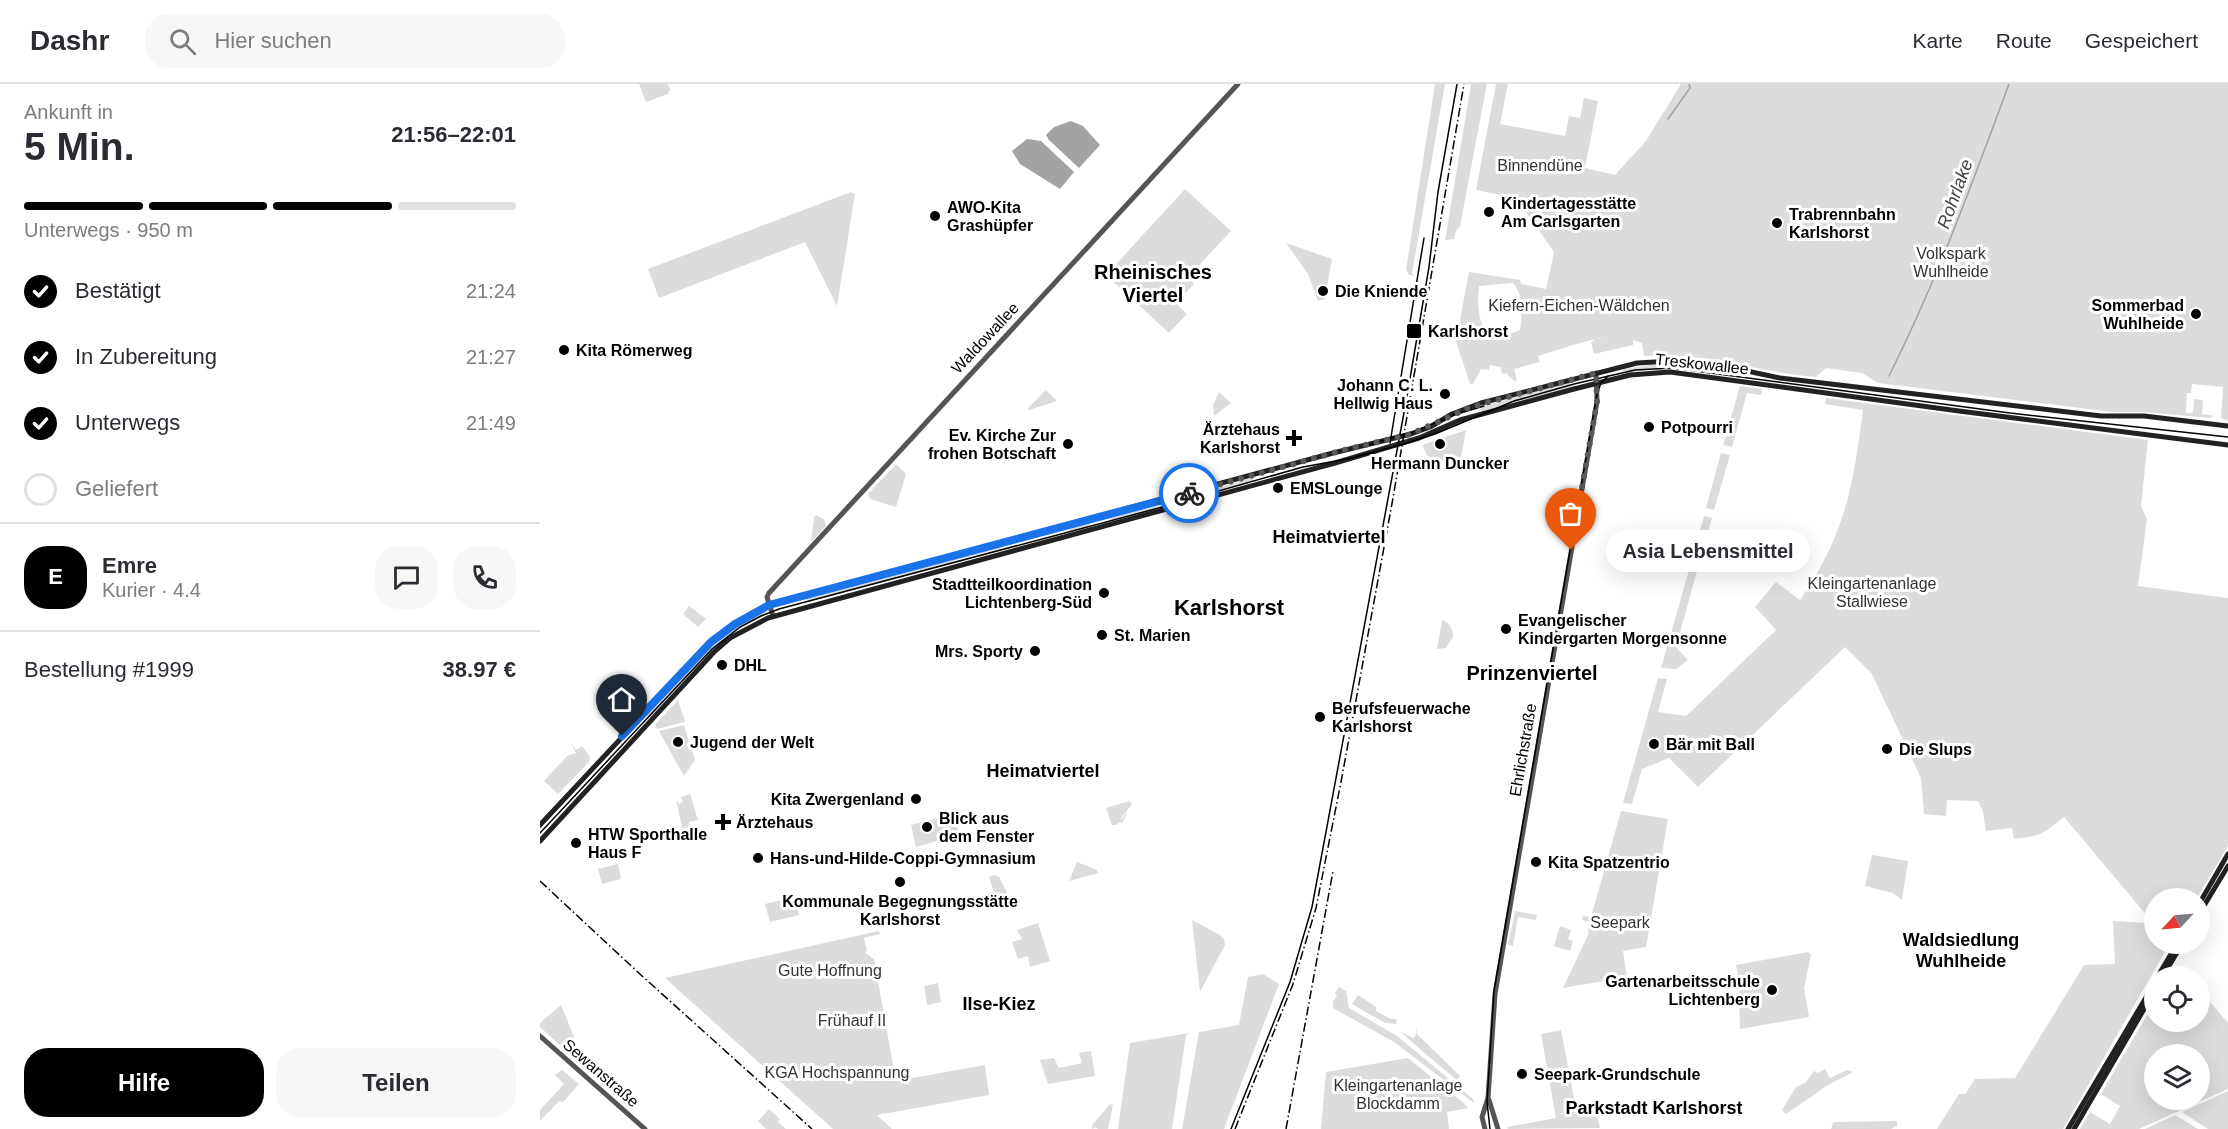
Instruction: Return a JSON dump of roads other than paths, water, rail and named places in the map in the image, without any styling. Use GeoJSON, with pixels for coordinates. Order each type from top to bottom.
{"type":"FeatureCollection","features":[{"type":"Feature","properties":{"kind":"main road","name":"Treskowallee"},"geometry":{"type":"LineString","coordinates":[[540,825],[711,642],[735,624],[769,605],[1411,434],[1471,407],[1596,373],[1644,362],[1673,361],[1734,368],[1779,378],[2101,416],[2144,416],[2228,426]]}},
{"type":"Feature","properties":{"kind":"main road","name":"Treskowallee"},"geometry":{"type":"LineString","coordinates":[[540,841],[721,646],[747,628],[773,616],[1327,465],[1419,438],[1460,420],[1644,372],[1670,372],[2228,445]]}},
{"type":"Feature","properties":{"kind":"main road"},"geometry":{"type":"LineString","coordinates":[[2208,888],[2228,854]]}},
{"type":"Feature","properties":{"kind":"main road"},"geometry":{"type":"LineString","coordinates":[[2210,896],[2228,866]]}},
{"type":"Feature","properties":{"kind":"main road"},"geometry":{"type":"LineString","coordinates":[[2067,1129],[2144,1001]]}},
{"type":"Feature","properties":{"kind":"main road"},"geometry":{"type":"LineString","coordinates":[[2074,1129],[2144,1009]]}},
{"type":"Feature","properties":{"kind":"street","name":"Waldowallee"},"geometry":{"type":"LineString","coordinates":[[769,605],[767,597],[774,587],[1238,84]]}},
{"type":"Feature","properties":{"kind":"street","name":"Ehrlichstraße"},"geometry":{"type":"LineString","coordinates":[[1485,1129],[1482,1113],[1488,1098],[1495,994],[1597,402],[1596,373]]}},
{"type":"Feature","properties":{"kind":"street"},"geometry":{"type":"LineString","coordinates":[[769,605],[773,616]]}},
{"type":"Feature","properties":{"kind":"street","name":"Sewanstraße"},"geometry":{"type":"LineString","coordinates":[[540,1036],[645,1129]]}},
{"type":"Feature","properties":{"kind":"street"},"geometry":{"type":"LineString","coordinates":[[1488,1098],[1498,1129]]}},
{"type":"Feature","properties":{"kind":"waterway"},"geometry":{"type":"LineString","coordinates":[[1668,119],[1690,88],[1689,84]]}},
{"type":"Feature","properties":{"kind":"waterway","name":"Rohrlake"},"geometry":{"type":"LineString","coordinates":[[1889,376],[1938,268],[2009,84]]}},
{"type":"Feature","properties":{"kind":"tram line"},"geometry":{"type":"LineString","coordinates":[[1231,1129],[1290,982],[1312,907],[1406,402],[1457,84]]}},
{"type":"Feature","properties":{"kind":"tram line"},"geometry":{"type":"LineString","coordinates":[[1390,443],[1424,238]]}},
{"type":"Feature","properties":{"kind":"tram line"},"geometry":{"type":"LineString","coordinates":[[540,833],[712,649],[740,627],[761,616],[779,609],[1166,506],[1303,467],[1352,458],[1404,444],[1435,434],[1514,401],[1574,384],[1635,370],[1673,368],[2010,413],[2228,437]]}},
{"type":"Feature","properties":{"kind":"tram line"},"geometry":{"type":"LineString","coordinates":[[1490,1129],[1487,1102],[1494,991],[1597,394],[1601,383],[1608,376]]}},
{"type":"Feature","properties":{"kind":"tram line"},"geometry":{"type":"LineString","coordinates":[[1365,446],[1484,406]]}},
{"type":"Feature","properties":{"kind":"railway"},"geometry":{"type":"LineString","coordinates":[[1235,1129],[1293,984],[1316,908],[1393,498],[1464,84]]}},
{"type":"Feature","properties":{"kind":"railway"},"geometry":{"type":"LineString","coordinates":[[1286,1129],[1333,871]]}},
{"type":"Feature","properties":{"kind":"railway"},"geometry":{"type":"LineString","coordinates":[[540,881],[812,1129]]}},
{"type":"Feature","properties":{"kind":"place","name":"Kindertagesstätte Am Carlsgarten"},"geometry":{"type":"Point","coordinates":[1489,212]}},
{"type":"Feature","properties":{"kind":"place","name":"AWO-Kita Grashüpfer"},"geometry":{"type":"Point","coordinates":[935,216]}},
{"type":"Feature","properties":{"kind":"place","name":"Trabrennbahn Karlshorst"},"geometry":{"type":"Point","coordinates":[1777,223]}},
{"type":"Feature","properties":{"kind":"place","name":"Die Kniende"},"geometry":{"type":"Point","coordinates":[1323,291]}},
{"type":"Feature","properties":{"kind":"place","name":"Sommerbad Wuhlheide"},"geometry":{"type":"Point","coordinates":[2196,314]}},
{"type":"Feature","properties":{"kind":"place","name":"Karlshorst"},"geometry":{"type":"Point","coordinates":[1414,331]}},
{"type":"Feature","properties":{"kind":"place","name":"Kita Römerweg"},"geometry":{"type":"Point","coordinates":[564,350]}},
{"type":"Feature","properties":{"kind":"place","name":"Johann C. L. Hellwig Haus"},"geometry":{"type":"Point","coordinates":[1445,394]}},
{"type":"Feature","properties":{"kind":"place","name":"Potpourri"},"geometry":{"type":"Point","coordinates":[1649,427]}},
{"type":"Feature","properties":{"kind":"place","name":"Ärztehaus Karlshorst"},"geometry":{"type":"Point","coordinates":[1294,438]}},
{"type":"Feature","properties":{"kind":"place","name":"Ev. Kirche Zur frohen Botschaft"},"geometry":{"type":"Point","coordinates":[1068,444]}},
{"type":"Feature","properties":{"kind":"place","name":"Hermann Duncker"},"geometry":{"type":"Point","coordinates":[1440,444]}},
{"type":"Feature","properties":{"kind":"place","name":"EMSLounge"},"geometry":{"type":"Point","coordinates":[1278,488]}},
{"type":"Feature","properties":{"kind":"place","name":"Asia Lebensmittel"},"geometry":{"type":"Point","coordinates":[1571,550]}},
{"type":"Feature","properties":{"kind":"place","name":"Stadtteilkoordination Lichtenberg-Süd"},"geometry":{"type":"Point","coordinates":[1104,593]}},
{"type":"Feature","properties":{"kind":"place","name":"Evangelischer Kindergarten Morgensonne"},"geometry":{"type":"Point","coordinates":[1506,629]}},
{"type":"Feature","properties":{"kind":"place","name":"St. Marien"},"geometry":{"type":"Point","coordinates":[1102,635]}},
{"type":"Feature","properties":{"kind":"place","name":"Mrs. Sporty"},"geometry":{"type":"Point","coordinates":[1035,651]}},
{"type":"Feature","properties":{"kind":"place","name":"DHL"},"geometry":{"type":"Point","coordinates":[722,665]}},
{"type":"Feature","properties":{"kind":"place","name":"Berufsfeuerwache Karlshorst"},"geometry":{"type":"Point","coordinates":[1320,717]}},
{"type":"Feature","properties":{"kind":"place","name":"Jugend der Welt"},"geometry":{"type":"Point","coordinates":[678,742]}},
{"type":"Feature","properties":{"kind":"place","name":"Bär mit Ball"},"geometry":{"type":"Point","coordinates":[1654,744]}},
{"type":"Feature","properties":{"kind":"place","name":"Die Slups"},"geometry":{"type":"Point","coordinates":[1887,749]}},
{"type":"Feature","properties":{"kind":"place","name":"Kita Zwergenland"},"geometry":{"type":"Point","coordinates":[916,799]}},
{"type":"Feature","properties":{"kind":"place","name":"Ärztehaus"},"geometry":{"type":"Point","coordinates":[723,822]}},
{"type":"Feature","properties":{"kind":"place","name":"Blick aus dem Fenster"},"geometry":{"type":"Point","coordinates":[927,827]}},
{"type":"Feature","properties":{"kind":"place","name":"HTW Sporthalle Haus F"},"geometry":{"type":"Point","coordinates":[576,843]}},
{"type":"Feature","properties":{"kind":"place","name":"Hans-und-Hilde-Coppi-Gymnasium"},"geometry":{"type":"Point","coordinates":[758,858]}},
{"type":"Feature","properties":{"kind":"place","name":"Kita Spatzentrio"},"geometry":{"type":"Point","coordinates":[1536,862]}},
{"type":"Feature","properties":{"kind":"place","name":"Kommunale Begegnungsstätte Karlshorst"},"geometry":{"type":"Point","coordinates":[900,882]}},
{"type":"Feature","properties":{"kind":"place","name":"Gartenarbeitsschule Lichtenberg"},"geometry":{"type":"Point","coordinates":[1772,990]}},
{"type":"Feature","properties":{"kind":"place","name":"Seepark-Grundschule"},"geometry":{"type":"Point","coordinates":[1522,1074]}},
{"type":"Feature","properties":{"kind":"district","name":"Rheinisches Viertel"},"geometry":{"type":"Point","coordinates":[1153,284]}},
{"type":"Feature","properties":{"kind":"district","name":"Heimatviertel"},"geometry":{"type":"Point","coordinates":[1329,537]}},
{"type":"Feature","properties":{"kind":"district","name":"Karlshorst"},"geometry":{"type":"Point","coordinates":[1229,607]}},
{"type":"Feature","properties":{"kind":"district","name":"Prinzenviertel"},"geometry":{"type":"Point","coordinates":[1532,673]}},
{"type":"Feature","properties":{"kind":"district","name":"Heimatviertel"},"geometry":{"type":"Point","coordinates":[1043,771]}},
{"type":"Feature","properties":{"kind":"district","name":"Waldsiedlung Wuhlheide"},"geometry":{"type":"Point","coordinates":[1961,950]}},
{"type":"Feature","properties":{"kind":"district","name":"Ilse-Kiez"},"geometry":{"type":"Point","coordinates":[999,1004]}},
{"type":"Feature","properties":{"kind":"district","name":"Parkstadt Karlshorst"},"geometry":{"type":"Point","coordinates":[1654,1108]}},
{"type":"Feature","properties":{"kind":"park label","name":"Binnendüne"},"geometry":{"type":"Point","coordinates":[1540,165]}},
{"type":"Feature","properties":{"kind":"park label","name":"Volkspark Wuhlheide"},"geometry":{"type":"Point","coordinates":[1951,262]}},
{"type":"Feature","properties":{"kind":"park label","name":"Kiefern-Eichen-Wäldchen"},"geometry":{"type":"Point","coordinates":[1579,305]}},
{"type":"Feature","properties":{"kind":"park label","name":"Kleingartenanlage Stallwiese"},"geometry":{"type":"Point","coordinates":[1872,592]}},
{"type":"Feature","properties":{"kind":"park label","name":"Seepark"},"geometry":{"type":"Point","coordinates":[1620,922]}},
{"type":"Feature","properties":{"kind":"park label","name":"Gute Hoffnung"},"geometry":{"type":"Point","coordinates":[830,970]}},
{"type":"Feature","properties":{"kind":"park label","name":"Frühauf II"},"geometry":{"type":"Point","coordinates":[852,1020]}},
{"type":"Feature","properties":{"kind":"park label","name":"KGA Hochspannung"},"geometry":{"type":"Point","coordinates":[837,1072]}},
{"type":"Feature","properties":{"kind":"park label","name":"Kleingartenanlage Blockdamm"},"geometry":{"type":"Point","coordinates":[1398,1094]}}]}
